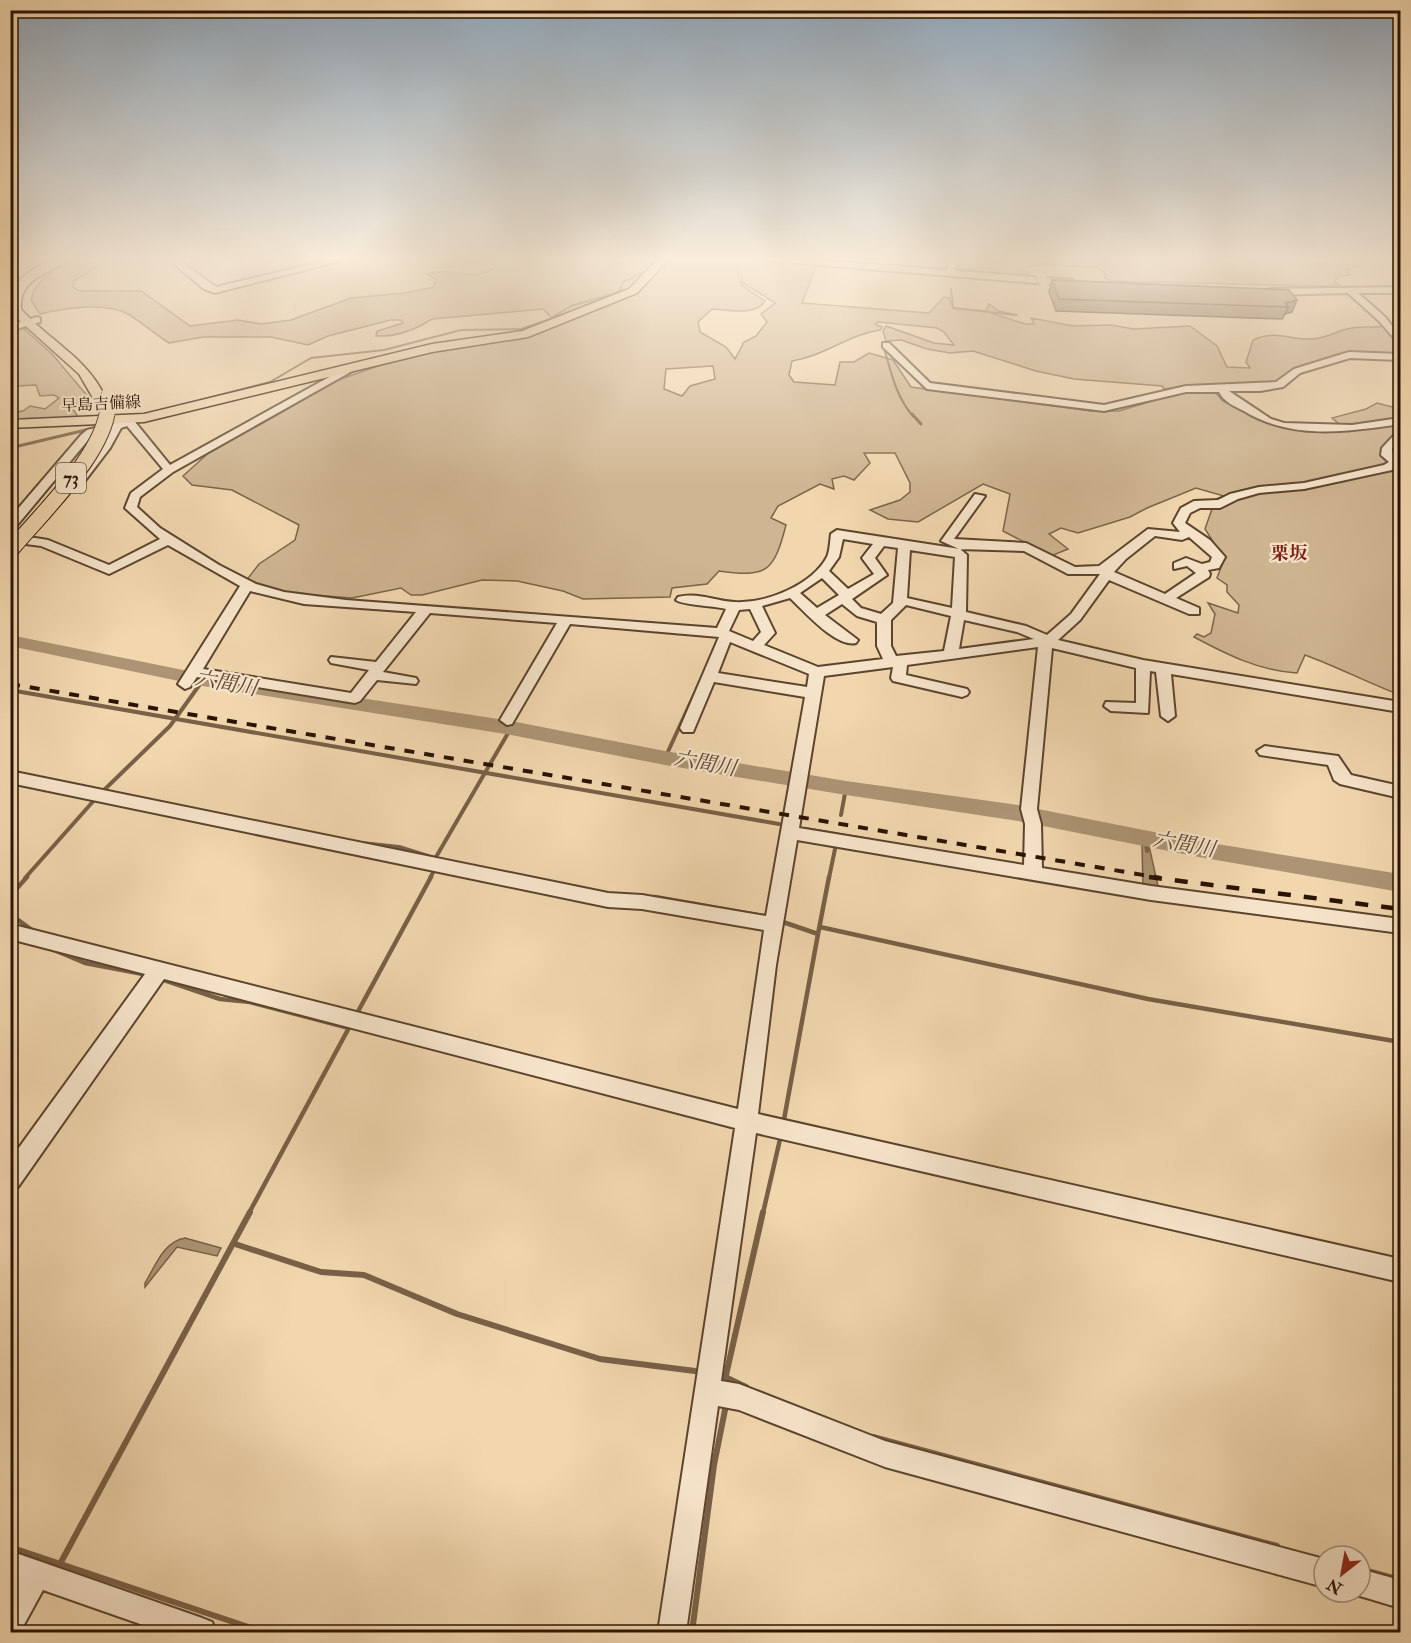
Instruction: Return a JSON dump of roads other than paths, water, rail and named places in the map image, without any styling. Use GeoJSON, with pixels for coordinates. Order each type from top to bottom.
{"type":"FeatureCollection","features":[{"type":"Feature","properties":{"kind":"main road"},"geometry":{"type":"LineString","coordinates":[[45,335],[103,394]]}},
{"type":"Feature","properties":{"kind":"main road","name":"早島吉備線"},"geometry":{"type":"LineString","coordinates":[[10,424],[124,422],[432,348],[520,335]]}},
{"type":"Feature","properties":{"kind":"main road","name":"73"},"geometry":{"type":"LineString","coordinates":[[10,537],[89,441],[103,394]]}},
{"type":"Feature","properties":{"kind":"main road","name":"73"},"geometry":{"type":"LineString","coordinates":[[10,551],[89,456],[105,427],[103,394]]}},
{"type":"Feature","properties":{"kind":"street"},"geometry":{"type":"LineString","coordinates":[[886,345],[927,386],[1051,403],[1109,408],[1177,390],[1280,385],[1297,371],[1349,355],[1401,357]]}},
{"type":"Feature","properties":{"kind":"street"},"geometry":{"type":"LineString","coordinates":[[351,368],[169,470],[135,495],[131,508],[137,516],[170,539],[247,586],[282,596],[723,634],[817,672],[1047,641],[1062,632],[1111,568],[1152,532],[1182,536],[1188,531]]}},
{"type":"Feature","properties":{"kind":"street"},"geometry":{"type":"LineString","coordinates":[[1220,388],[1227,397],[1267,421],[1283,426],[1352,428],[1401,421]]}},
{"type":"Feature","properties":{"kind":"street"},"geometry":{"type":"LineString","coordinates":[[124,422],[169,470]]}},
{"type":"Feature","properties":{"kind":"street"},"geometry":{"type":"LineString","coordinates":[[34,500],[64,500],[124,422]]}},
{"type":"Feature","properties":{"kind":"street"},"geometry":{"type":"LineString","coordinates":[[10,526],[85,437],[91,432],[124,422]]}},
{"type":"Feature","properties":{"kind":"street"},"geometry":{"type":"LineString","coordinates":[[1199,568],[1215,565],[1219,558],[1206,543],[1179,523],[1185,511],[1198,504],[1220,504],[1234,496],[1259,490],[1315,484],[1394,465],[1396,462],[1386,451],[1401,435]]}},
{"type":"Feature","properties":{"kind":"street"},"geometry":{"type":"LineString","coordinates":[[960,550],[947,541],[979,496]]}},
{"type":"Feature","properties":{"kind":"street"},"geometry":{"type":"LineString","coordinates":[[683,600],[697,599],[734,606],[755,605],[792,593],[821,570],[833,557],[837,534],[904,546],[956,552],[1026,546],[1073,571],[1111,568],[1194,611]]}},
{"type":"Feature","properties":{"kind":"street"},"geometry":{"type":"LineString","coordinates":[[10,537],[44,543],[109,570],[170,539]]}},
{"type":"Feature","properties":{"kind":"street"},"geometry":{"type":"LineString","coordinates":[[817,614],[881,575],[868,558],[881,542]]}},
{"type":"Feature","properties":{"kind":"street"},"geometry":{"type":"LineString","coordinates":[[904,546],[900,604],[884,619],[884,646],[901,670],[898,678],[962,692]]}},
{"type":"Feature","properties":{"kind":"street"},"geometry":{"type":"LineString","coordinates":[[951,653],[958,616],[960,550]]}},
{"type":"Feature","properties":{"kind":"street"},"geometry":{"type":"LineString","coordinates":[[1167,598],[1204,574],[1199,568],[1186,562],[1178,566]]}},
{"type":"Feature","properties":{"kind":"street"},"geometry":{"type":"LineString","coordinates":[[821,570],[847,597],[850,606],[862,614],[884,619]]}},
{"type":"Feature","properties":{"kind":"street"},"geometry":{"type":"LineString","coordinates":[[185,684],[195,672],[233,603],[247,586]]}},
{"type":"Feature","properties":{"kind":"street"},"geometry":{"type":"LineString","coordinates":[[792,593],[835,632],[851,640]]}},
{"type":"Feature","properties":{"kind":"street"},"geometry":{"type":"LineString","coordinates":[[900,600],[958,616],[1021,629],[1047,641],[1143,665],[1399,710]]}},
{"type":"Feature","properties":{"kind":"street"},"geometry":{"type":"LineString","coordinates":[[755,605],[768,633],[755,647]]}},
{"type":"Feature","properties":{"kind":"street"},"geometry":{"type":"LineString","coordinates":[[688,728],[734,606]]}},
{"type":"Feature","properties":{"kind":"street"},"geometry":{"type":"LineString","coordinates":[[195,672],[355,698],[426,609]]}},
{"type":"Feature","properties":{"kind":"street"},"geometry":{"type":"LineString","coordinates":[[507,720],[565,620]]}},
{"type":"Feature","properties":{"kind":"street"},"geometry":{"type":"LineString","coordinates":[[1033,869],[1031,816],[1039,690],[1047,641]]}},
{"type":"Feature","properties":{"kind":"street"},"geometry":{"type":"LineString","coordinates":[[336,660],[411,681]]}},
{"type":"Feature","properties":{"kind":"street"},"geometry":{"type":"LineString","coordinates":[[1111,706],[1143,709],[1143,665]]}},
{"type":"Feature","properties":{"kind":"street"},"geometry":{"type":"LineString","coordinates":[[1163,669],[1168,716]]}},
{"type":"Feature","properties":{"kind":"street"},"geometry":{"type":"LineString","coordinates":[[672,1632],[722,1394],[747,1121],[767,965],[817,672]]}},
{"type":"Feature","properties":{"kind":"street"},"geometry":{"type":"LineString","coordinates":[[708,676],[813,693]]}},
{"type":"Feature","properties":{"kind":"street"},"geometry":{"type":"LineString","coordinates":[[1265,751],[1332,760],[1337,764],[1340,776],[1346,780],[1401,792]]}},
{"type":"Feature","properties":{"kind":"street"},"geometry":{"type":"LineString","coordinates":[[10,777],[608,900],[642,902],[775,925]]}},
{"type":"Feature","properties":{"kind":"street"},"geometry":{"type":"LineString","coordinates":[[791,833],[1033,869],[1201,901],[1401,926]]}},
{"type":"Feature","properties":{"kind":"street"},"geometry":{"type":"LineString","coordinates":[[10,931],[156,974],[354,1019],[747,1121],[1401,1271]]}},
{"type":"Feature","properties":{"kind":"street"},"geometry":{"type":"LineString","coordinates":[[10,1179],[156,974]]}},
{"type":"Feature","properties":{"kind":"street"},"geometry":{"type":"LineString","coordinates":[[722,1394],[885,1454],[1312,1570]]}},
{"type":"Feature","properties":{"kind":"street"},"geometry":{"type":"LineString","coordinates":[[10,1565],[202,1632]]}},
{"type":"Feature","properties":{"kind":"street"},"geometry":{"type":"LineString","coordinates":[[10,1622],[37,1573]]}},
{"type":"Feature","properties":{"kind":"street"},"geometry":{"type":"LineString","coordinates":[[1372,1586],[1401,1594]]}},
{"type":"Feature","properties":{"kind":"waterway"},"geometry":{"type":"LineString","coordinates":[[185,404],[270,382],[311,358],[384,350],[443,335]]}},
{"type":"Feature","properties":{"kind":"waterway"},"geometry":{"type":"LineString","coordinates":[[884,348],[898,392],[913,416]]}},
{"type":"Feature","properties":{"kind":"waterway"},"geometry":{"type":"LineString","coordinates":[[912,414],[921,424]]}},
{"type":"Feature","properties":{"kind":"waterway"},"geometry":{"type":"LineString","coordinates":[[10,448],[90,429]]}},
{"type":"Feature","properties":{"kind":"waterway","name":"六間川"},"geometry":{"type":"LineString","coordinates":[[10,640],[203,680],[511,728],[665,758],[846,788],[1018,813],[1199,849],[1400,883]]}},
{"type":"Feature","properties":{"kind":"waterway"},"geometry":{"type":"LineString","coordinates":[[175,719],[203,680]]}},
{"type":"Feature","properties":{"kind":"waterway"},"geometry":{"type":"LineString","coordinates":[[665,758],[701,680]]}},
{"type":"Feature","properties":{"kind":"waterway"},"geometry":{"type":"LineString","coordinates":[[10,690],[175,719]]}},
{"type":"Feature","properties":{"kind":"waterway"},"geometry":{"type":"LineString","coordinates":[[102,792],[175,719]]}},
{"type":"Feature","properties":{"kind":"waterway"},"geometry":{"type":"LineString","coordinates":[[175,719],[485,773]]}},
{"type":"Feature","properties":{"kind":"waterway"},"geometry":{"type":"LineString","coordinates":[[485,773],[511,728]]}},
{"type":"Feature","properties":{"kind":"waterway"},"geometry":{"type":"LineString","coordinates":[[436,858],[485,773]]}},
{"type":"Feature","properties":{"kind":"waterway"},"geometry":{"type":"LineString","coordinates":[[485,773],[779,824]]}},
{"type":"Feature","properties":{"kind":"waterway"},"geometry":{"type":"LineString","coordinates":[[841,815],[846,788]]}},
{"type":"Feature","properties":{"kind":"waterway"},"geometry":{"type":"LineString","coordinates":[[25,878],[97,797]]}},
{"type":"Feature","properties":{"kind":"waterway"},"geometry":{"type":"LineString","coordinates":[[805,829],[870,840]]}},
{"type":"Feature","properties":{"kind":"waterway"},"geometry":{"type":"LineString","coordinates":[[1145,838],[1147,851]]}},
{"type":"Feature","properties":{"kind":"waterway"},"geometry":{"type":"LineString","coordinates":[[352,842],[399,847],[436,858]]}},
{"type":"Feature","properties":{"kind":"waterway"},"geometry":{"type":"LineString","coordinates":[[829,878],[836,844]]}},
{"type":"Feature","properties":{"kind":"waterway"},"geometry":{"type":"LineString","coordinates":[[430,878],[435,869],[436,858]]}},
{"type":"Feature","properties":{"kind":"waterway"},"geometry":{"type":"LineString","coordinates":[[436,858],[444,861]]}},
{"type":"Feature","properties":{"kind":"waterway"},"geometry":{"type":"LineString","coordinates":[[10,896],[27,877]]}},
{"type":"Feature","properties":{"kind":"waterway"},"geometry":{"type":"LineString","coordinates":[[355,1017],[431,877]]}},
{"type":"Feature","properties":{"kind":"waterway"},"geometry":{"type":"LineString","coordinates":[[818,934],[829,877]]}},
{"type":"Feature","properties":{"kind":"waterway"},"geometry":{"type":"LineString","coordinates":[[655,897],[763,916]]}},
{"type":"Feature","properties":{"kind":"waterway"},"geometry":{"type":"LineString","coordinates":[[10,914],[36,933]]}},
{"type":"Feature","properties":{"kind":"waterway"},"geometry":{"type":"LineString","coordinates":[[783,922],[818,934]]}},
{"type":"Feature","properties":{"kind":"waterway"},"geometry":{"type":"LineString","coordinates":[[820,927],[1148,999],[1400,1042]]}},
{"type":"Feature","properties":{"kind":"waterway"},"geometry":{"type":"LineString","coordinates":[[783,1125],[818,934]]}},
{"type":"Feature","properties":{"kind":"waterway"},"geometry":{"type":"LineString","coordinates":[[54,950],[85,963],[148,975]]}},
{"type":"Feature","properties":{"kind":"waterway"},"geometry":{"type":"LineString","coordinates":[[161,979],[220,999],[250,1002],[349,1028]]}},
{"type":"Feature","properties":{"kind":"waterway"},"geometry":{"type":"LineString","coordinates":[[349,1028],[351,1024]]}},
{"type":"Feature","properties":{"kind":"waterway"},"geometry":{"type":"LineString","coordinates":[[249,1213],[349,1028]]}},
{"type":"Feature","properties":{"kind":"waterway"},"geometry":{"type":"LineString","coordinates":[[763,1213],[781,1135]]}},
{"type":"Feature","properties":{"kind":"waterway"},"geometry":{"type":"LineString","coordinates":[[60,1564],[250,1212]]}},
{"type":"Feature","properties":{"kind":"waterway"},"geometry":{"type":"LineString","coordinates":[[726,1377],[763,1212]]}},
{"type":"Feature","properties":{"kind":"waterway"},"geometry":{"type":"LineString","coordinates":[[235,1244],[321,1272],[364,1275],[457,1314],[600,1359],[695,1371]]}},
{"type":"Feature","properties":{"kind":"waterway"},"geometry":{"type":"LineString","coordinates":[[721,1375],[726,1377]]}},
{"type":"Feature","properties":{"kind":"waterway"},"geometry":{"type":"LineString","coordinates":[[726,1377],[746,1387]]}},
{"type":"Feature","properties":{"kind":"waterway"},"geometry":{"type":"LineString","coordinates":[[726,1377],[726,1385]]}},
{"type":"Feature","properties":{"kind":"waterway"},"geometry":{"type":"LineString","coordinates":[[692,1632],[714,1465],[726,1405]]}},
{"type":"Feature","properties":{"kind":"waterway"},"geometry":{"type":"LineString","coordinates":[[873,1437],[1277,1546]]}},
{"type":"Feature","properties":{"kind":"waterway"},"geometry":{"type":"LineString","coordinates":[[10,1547],[60,1564]]}},
{"type":"Feature","properties":{"kind":"waterway"},"geometry":{"type":"LineString","coordinates":[[60,1564],[263,1632]]}},
{"type":"Feature","properties":{"kind":"waterway"},"geometry":{"type":"LineString","coordinates":[[1372,1572],[1400,1580]]}},
{"type":"Feature","properties":{"kind":"railway"},"geometry":{"type":"LineString","coordinates":[[10,684],[1161,878]]}},
{"type":"Feature","properties":{"kind":"railway"},"geometry":{"type":"LineString","coordinates":[[1149,877],[1400,909]]}},
{"type":"Feature","properties":{"kind":"district","name":"栗坂"},"geometry":{"type":"Point","coordinates":[1289,553]}}]}
